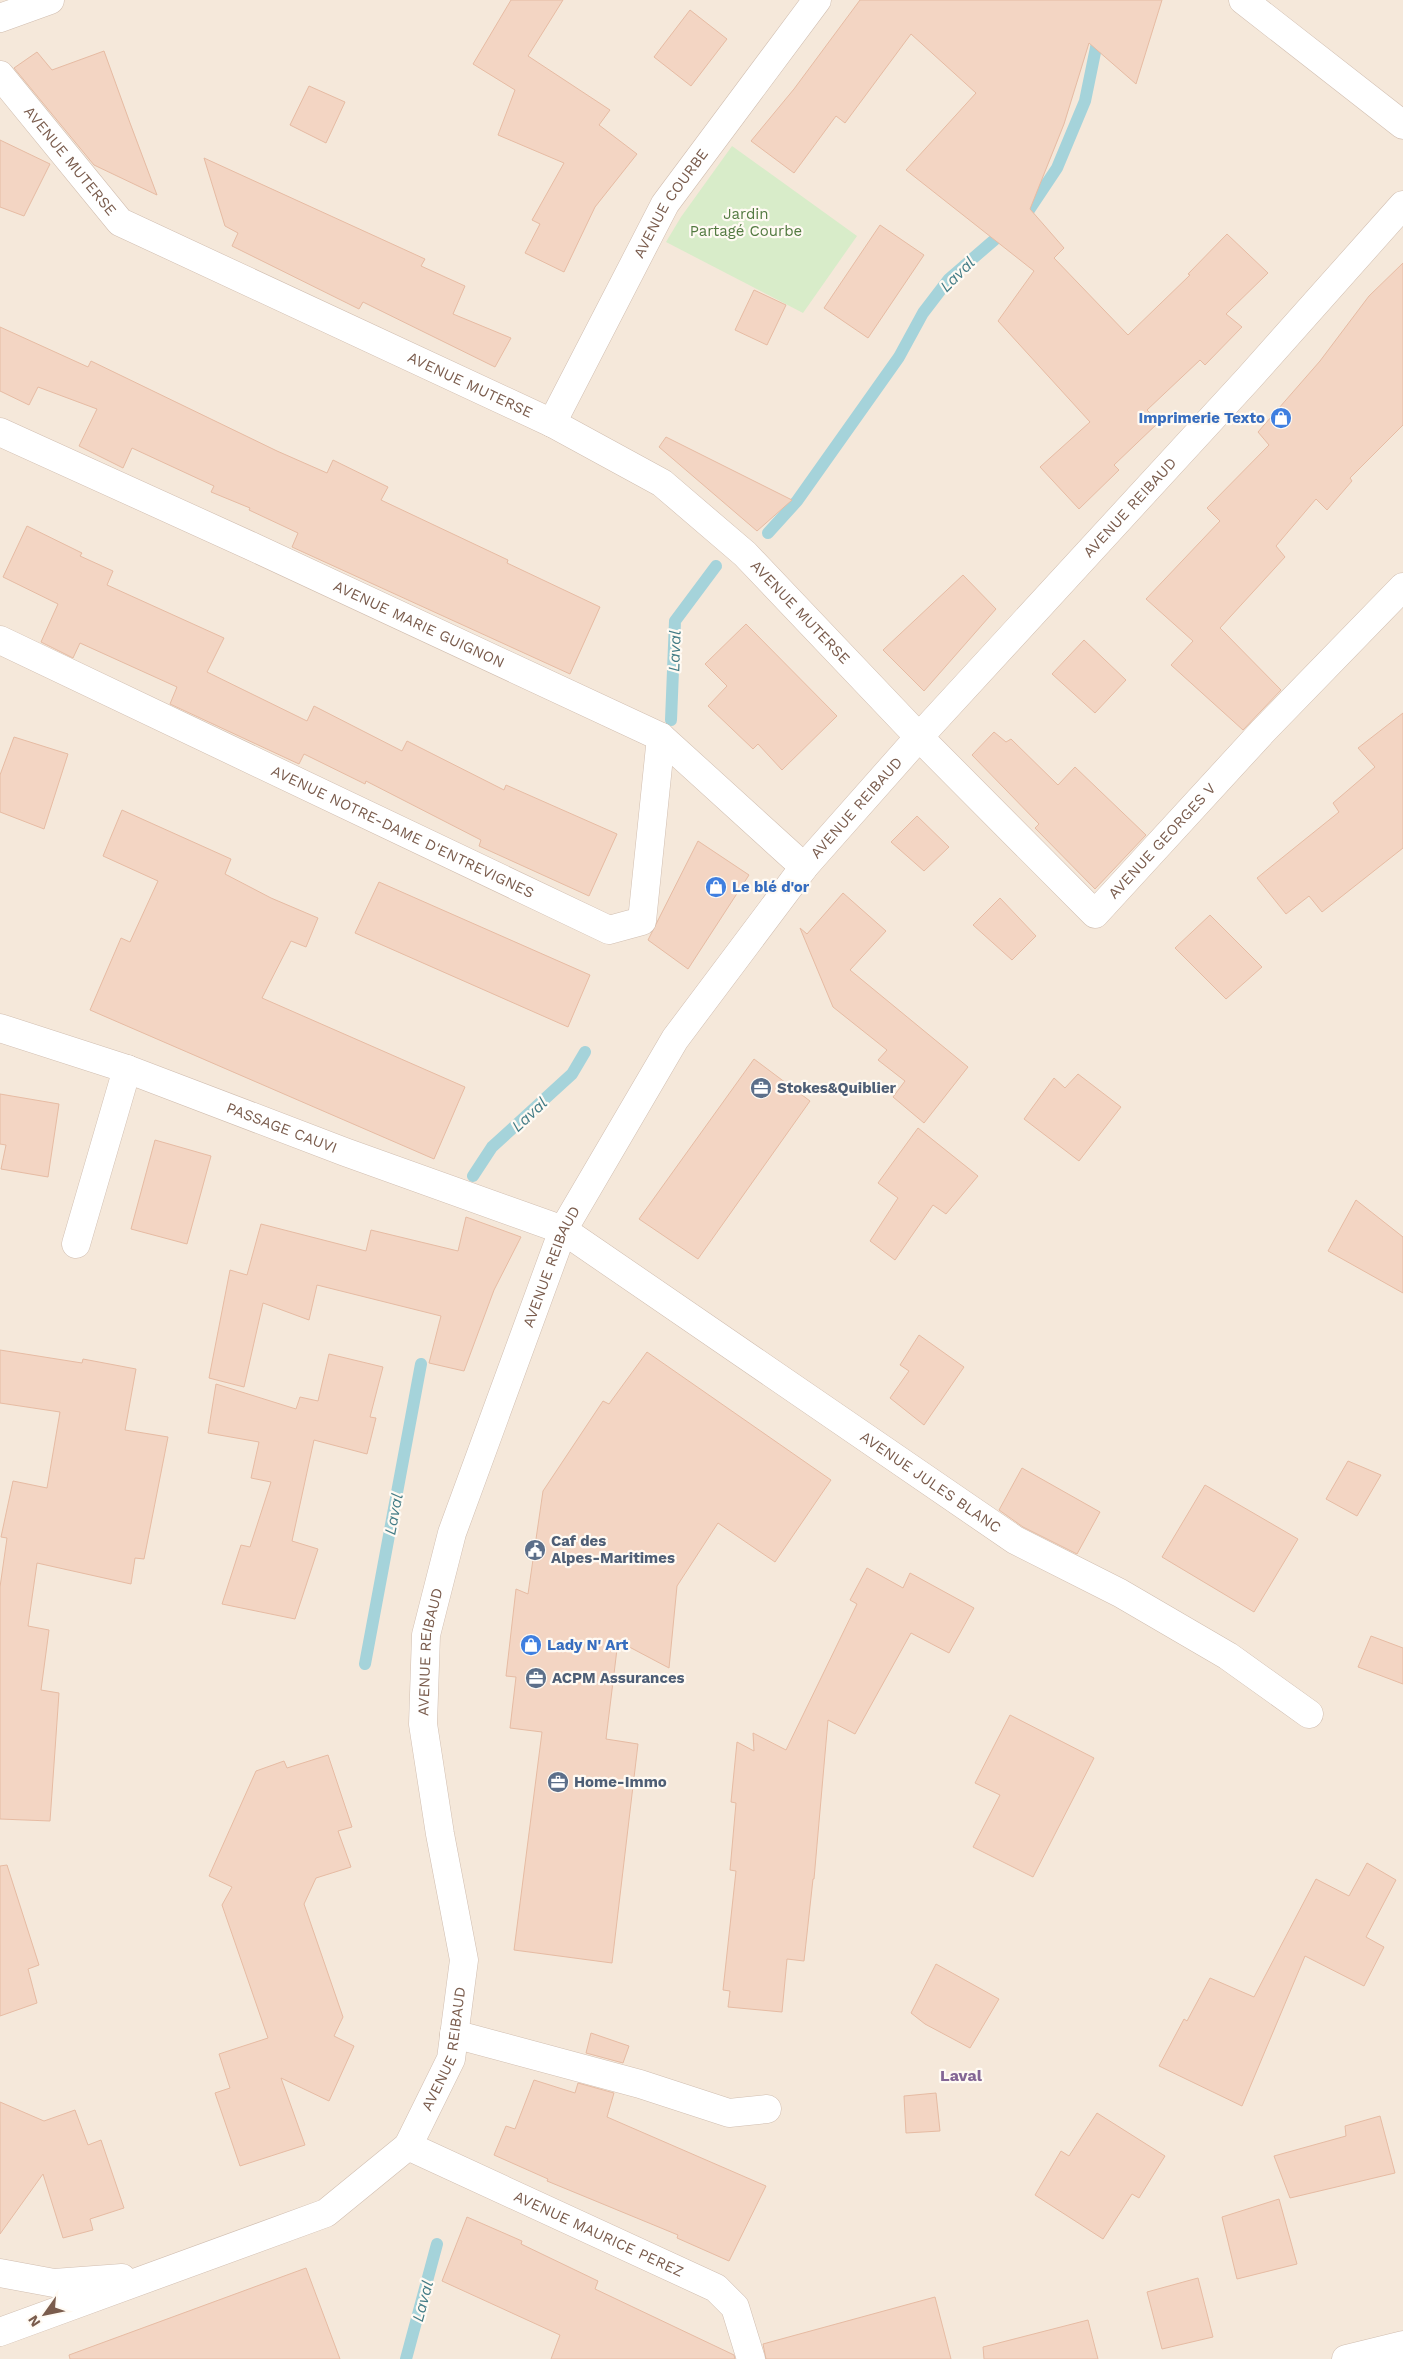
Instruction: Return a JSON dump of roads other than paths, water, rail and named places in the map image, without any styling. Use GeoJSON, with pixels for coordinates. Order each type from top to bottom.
{"type":"FeatureCollection","features":[{"type":"Feature","properties":{"kind":"street"},"geometry":{"type":"LineString","coordinates":[[0,18],[50,0]]}},
{"type":"Feature","properties":{"kind":"street","name":"AVENUE COURBE"},"geometry":{"type":"LineString","coordinates":[[552,422],[665,204],[817,0]]}},
{"type":"Feature","properties":{"kind":"street"},"geometry":{"type":"LineString","coordinates":[[1243,0],[1403,125]]}},
{"type":"Feature","properties":{"kind":"street","name":"AVENUE MUTERSE"},"geometry":{"type":"LineString","coordinates":[[0,75],[120,222],[552,422],[662,483],[745,554],[920,737]]}},
{"type":"Feature","properties":{"kind":"street","name":"AVENUE REIBAUD"},"geometry":{"type":"LineString","coordinates":[[0,2332],[326,2213],[408,2146],[451,2059],[464,1960],[440,1834],[423,1724],[426,1635],[452,1533],[563,1230],[675,1039],[804,867],[920,737],[1249,378],[1403,205]]}},
{"type":"Feature","properties":{"kind":"street","name":"AVENUE MARIE GUIGNON"},"geometry":{"type":"LineString","coordinates":[[0,432],[260,550],[661,737],[804,867]]}},
{"type":"Feature","properties":{"kind":"street","name":"AVENUE GEORGES V"},"geometry":{"type":"LineString","coordinates":[[920,737],[1095,914],[1263,731],[1403,588]]}},
{"type":"Feature","properties":{"kind":"street","name":"AVENUE NOTRE-DAME D'ENTREVIGNES"},"geometry":{"type":"LineString","coordinates":[[0,640],[609,930],[642,921],[661,737]]}},
{"type":"Feature","properties":{"kind":"street","name":"PASSAGE CAUVI"},"geometry":{"type":"LineString","coordinates":[[0,1028],[127,1069],[345,1152],[563,1230]]}},
{"type":"Feature","properties":{"kind":"street"},"geometry":{"type":"LineString","coordinates":[[76,1244],[127,1069]]}},
{"type":"Feature","properties":{"kind":"street","name":"AVENUE JULES BLANC"},"geometry":{"type":"LineString","coordinates":[[563,1230],[1015,1540],[1120,1593],[1228,1656],[1309,1714]]}},
{"type":"Feature","properties":{"kind":"street"},"geometry":{"type":"LineString","coordinates":[[454,2034],[640,2084],[729,2113],[767,2109]]}},
{"type":"Feature","properties":{"kind":"street","name":"AVENUE MAURICE PEREZ"},"geometry":{"type":"LineString","coordinates":[[408,2146],[716,2288],[735,2308],[751,2359]]}},
{"type":"Feature","properties":{"kind":"street"},"geometry":{"type":"LineString","coordinates":[[0,2273],[54,2283],[154,2276]]}},
{"type":"Feature","properties":{"kind":"street"},"geometry":{"type":"LineString","coordinates":[[1346,2359],[1403,2345]]}},
{"type":"Feature","properties":{"kind":"waterway","name":"Laval"},"geometry":{"type":"LineString","coordinates":[[768,533],[797,501],[899,357],[923,313],[949,279],[1029,210],[1057,168],[1085,101],[1100,28],[1101,0]]}},
{"type":"Feature","properties":{"kind":"waterway","name":"Laval"},"geometry":{"type":"LineString","coordinates":[[671,720],[675,621],[716,566]]}},
{"type":"Feature","properties":{"kind":"waterway","name":"Laval"},"geometry":{"type":"LineString","coordinates":[[473,1176],[492,1147],[572,1074],[585,1052]]}},
{"type":"Feature","properties":{"kind":"waterway","name":"Laval"},"geometry":{"type":"LineString","coordinates":[[365,1664],[421,1364]]}},
{"type":"Feature","properties":{"kind":"waterway","name":"Laval"},"geometry":{"type":"LineString","coordinates":[[406,2359],[437,2244]]}},
{"type":"Feature","properties":{"kind":"place","name":"Imprimerie Texto"},"geometry":{"type":"Point","coordinates":[1281,418]}},
{"type":"Feature","properties":{"kind":"place","name":"Le blé d'or"},"geometry":{"type":"Point","coordinates":[716,887]}},
{"type":"Feature","properties":{"kind":"place","name":"Stokes&Quiblier"},"geometry":{"type":"Point","coordinates":[761,1088]}},
{"type":"Feature","properties":{"kind":"place","name":"Caf des Alpes-Maritimes"},"geometry":{"type":"Point","coordinates":[535,1550]}},
{"type":"Feature","properties":{"kind":"place","name":"Lady N' Art"},"geometry":{"type":"Point","coordinates":[531,1645]}},
{"type":"Feature","properties":{"kind":"place","name":"ACPM Assurances"},"geometry":{"type":"Point","coordinates":[536,1678]}},
{"type":"Feature","properties":{"kind":"place","name":"Home-Immo"},"geometry":{"type":"Point","coordinates":[558,1782]}},
{"type":"Feature","properties":{"kind":"district","name":"Laval"},"geometry":{"type":"Point","coordinates":[961,2075]}},
{"type":"Feature","properties":{"kind":"park label","name":"Jardin Partagé Courbe"},"geometry":{"type":"Point","coordinates":[746,222]}}]}
